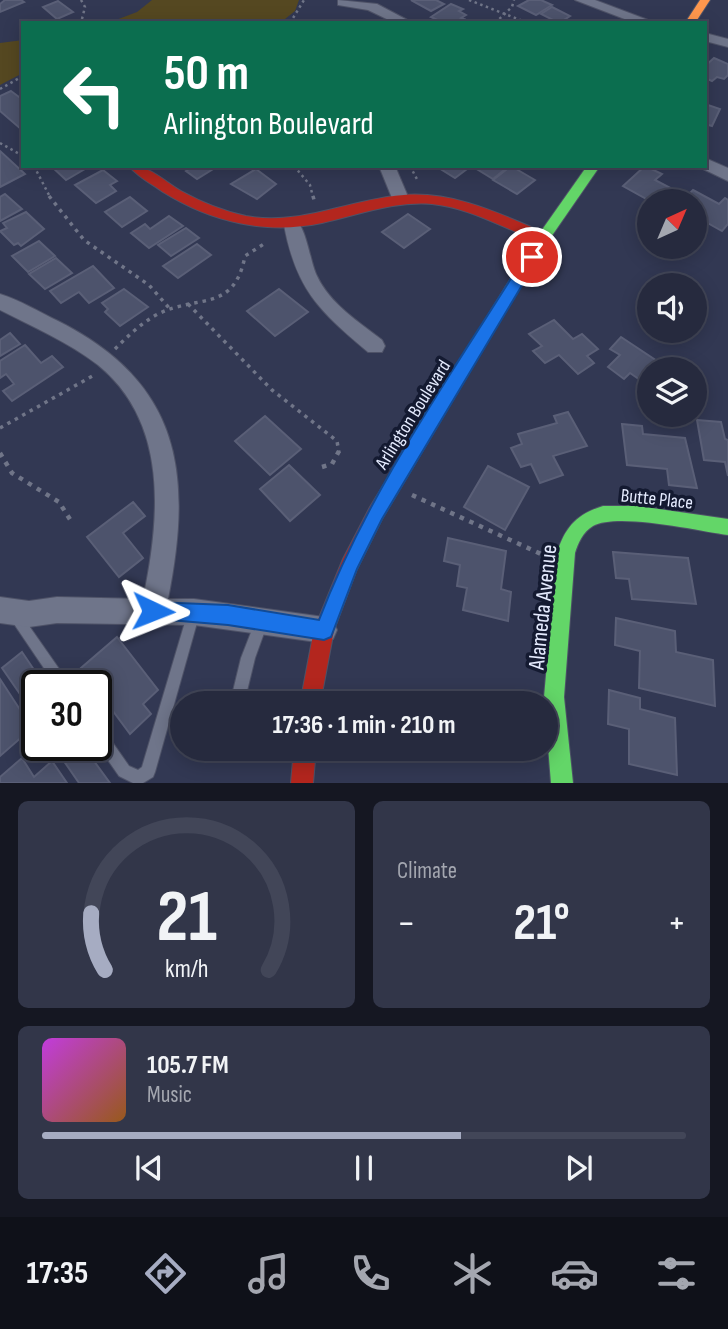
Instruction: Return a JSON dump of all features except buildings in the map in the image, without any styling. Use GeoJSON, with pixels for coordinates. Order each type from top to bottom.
{"type":"FeatureCollection","features":[{"type":"Feature","properties":{"kind":"street"},"geometry":{"type":"LineString","coordinates":[[582,0],[643,21]]}},
{"type":"Feature","properties":{"kind":"street"},"geometry":{"type":"LineString","coordinates":[[691,21],[705,0]]}},
{"type":"Feature","properties":{"kind":"street"},"geometry":{"type":"LineString","coordinates":[[343,2],[372,7],[402,21]]}},
{"type":"Feature","properties":{"kind":"street"},"geometry":{"type":"LineString","coordinates":[[707,38],[728,43]]}},
{"type":"Feature","properties":{"kind":"street"},"geometry":{"type":"LineString","coordinates":[[707,164],[728,175]]}},
{"type":"Feature","properties":{"kind":"street"},"geometry":{"type":"LineString","coordinates":[[138,168],[176,198],[210,213],[235,220],[293,225],[400,199],[439,201],[471,207],[543,237]]}},
{"type":"Feature","properties":{"kind":"street"},"geometry":{"type":"LineString","coordinates":[[388,168],[400,199]]}},
{"type":"Feature","properties":{"kind":"street","name":"Arlington Boulevard"},"geometry":{"type":"LineString","coordinates":[[312,691],[324,630],[349,565],[392,486],[486,337],[543,237],[593,168]]}},
{"type":"Feature","properties":{"kind":"street"},"geometry":{"type":"LineString","coordinates":[[293,225],[301,268],[316,295],[374,346]]}},
{"type":"Feature","properties":{"kind":"street"},"geometry":{"type":"LineString","coordinates":[[0,302],[78,342],[119,371],[142,404],[157,435],[169,475],[169,516],[153,611]]}},
{"type":"Feature","properties":{"kind":"street","name":"Butte Place"},"geometry":{"type":"LineString","coordinates":[[583,522],[594,516],[614,514],[728,527]]}},
{"type":"Feature","properties":{"kind":"street","name":"Alameda Avenue"},"geometry":{"type":"LineString","coordinates":[[562,783],[555,753],[554,717],[566,565],[569,542],[583,522]]}},
{"type":"Feature","properties":{"kind":"street"},"geometry":{"type":"LineString","coordinates":[[6,611],[194,612],[324,630]]}},
{"type":"Feature","properties":{"kind":"street"},"geometry":{"type":"LineString","coordinates":[[302,783],[303,761]]}},
{"type":"Feature","properties":{"kind":"lane"},"geometry":{"type":"LineString","coordinates":[[6,611],[52,670]]}},
{"type":"Feature","properties":{"kind":"lane"},"geometry":{"type":"LineString","coordinates":[[112,754],[124,771],[138,778],[148,772],[194,612]]}},
{"type":"Feature","properties":{"kind":"lane"},"geometry":{"type":"LineString","coordinates":[[240,691],[248,658],[262,621]]}},
{"type":"Feature","properties":{"kind":"path"},"geometry":{"type":"LineString","coordinates":[[81,0],[85,7],[82,21]]}},
{"type":"Feature","properties":{"kind":"path"},"geometry":{"type":"LineString","coordinates":[[292,21],[304,0]]}},
{"type":"Feature","properties":{"kind":"path"},"geometry":{"type":"LineString","coordinates":[[469,0],[523,21]]}},
{"type":"Feature","properties":{"kind":"path"},"geometry":{"type":"LineString","coordinates":[[497,21],[509,10],[514,0]]}},
{"type":"Feature","properties":{"kind":"path"},"geometry":{"type":"LineString","coordinates":[[0,89],[21,77]]}},
{"type":"Feature","properties":{"kind":"path"},"geometry":{"type":"LineString","coordinates":[[0,143],[21,155]]}},
{"type":"Feature","properties":{"kind":"path"},"geometry":{"type":"LineString","coordinates":[[35,168],[45,193],[81,238],[108,259],[152,284],[170,309]]}},
{"type":"Feature","properties":{"kind":"path"},"geometry":{"type":"LineString","coordinates":[[296,168],[310,184],[320,219]]}},
{"type":"Feature","properties":{"kind":"path"},"geometry":{"type":"LineString","coordinates":[[111,353],[139,325],[170,309],[225,296],[241,277],[247,254],[293,225]]}},
{"type":"Feature","properties":{"kind":"path"},"geometry":{"type":"LineString","coordinates":[[187,305],[223,335],[240,359],[275,393],[337,441],[339,453],[332,464],[322,467]]}},
{"type":"Feature","properties":{"kind":"path"},"geometry":{"type":"LineString","coordinates":[[0,428],[98,371]]}},
{"type":"Feature","properties":{"kind":"path"},"geometry":{"type":"LineString","coordinates":[[0,453],[12,473],[59,502],[71,521]]}},
{"type":"Feature","properties":{"kind":"path"},"geometry":{"type":"LineString","coordinates":[[392,486],[566,565]]}},
{"type":"Feature","properties":{"kind":"shaded area"},"geometry":{"type":"Polygon","coordinates":[[[152,0],[299,0],[295,11],[282,21],[113,21],[137,12],[152,0]]]}},
{"type":"Feature","properties":{"kind":"shaded area"},"geometry":{"type":"Polygon","coordinates":[[[21,40],[21,74],[0,85],[0,43],[21,40]]]}},
{"type":"Feature","properties":{"kind":"traffic: fast"},"geometry":{"type":"LineString","coordinates":[[537,247],[593,168]]}},
{"type":"Feature","properties":{"kind":"traffic: fast"},"geometry":{"type":"LineString","coordinates":[[562,783],[554,697],[566,553],[575,533],[591,518],[619,513],[728,527]]}},
{"type":"Feature","properties":{"kind":"traffic: slow"},"geometry":{"type":"LineString","coordinates":[[691,21],[705,0]]}},
{"type":"Feature","properties":{"kind":"traffic: jam"},"geometry":{"type":"LineString","coordinates":[[138,168],[200,206],[246,220],[296,222],[369,205],[416,199],[465,206],[543,237]]}},
{"type":"Feature","properties":{"kind":"traffic: jam"},"geometry":{"type":"LineString","coordinates":[[312,691],[324,630],[349,565],[376,513],[537,247]]}},
{"type":"Feature","properties":{"kind":"traffic: jam"},"geometry":{"type":"LineString","coordinates":[[302,783],[304,761]]}},
{"type":"Feature","properties":{"kind":"route"},"geometry":{"type":"LineString","coordinates":[[153,611],[228,615],[291,627],[324,630],[349,565],[376,513],[486,337],[532,257]]}}]}
